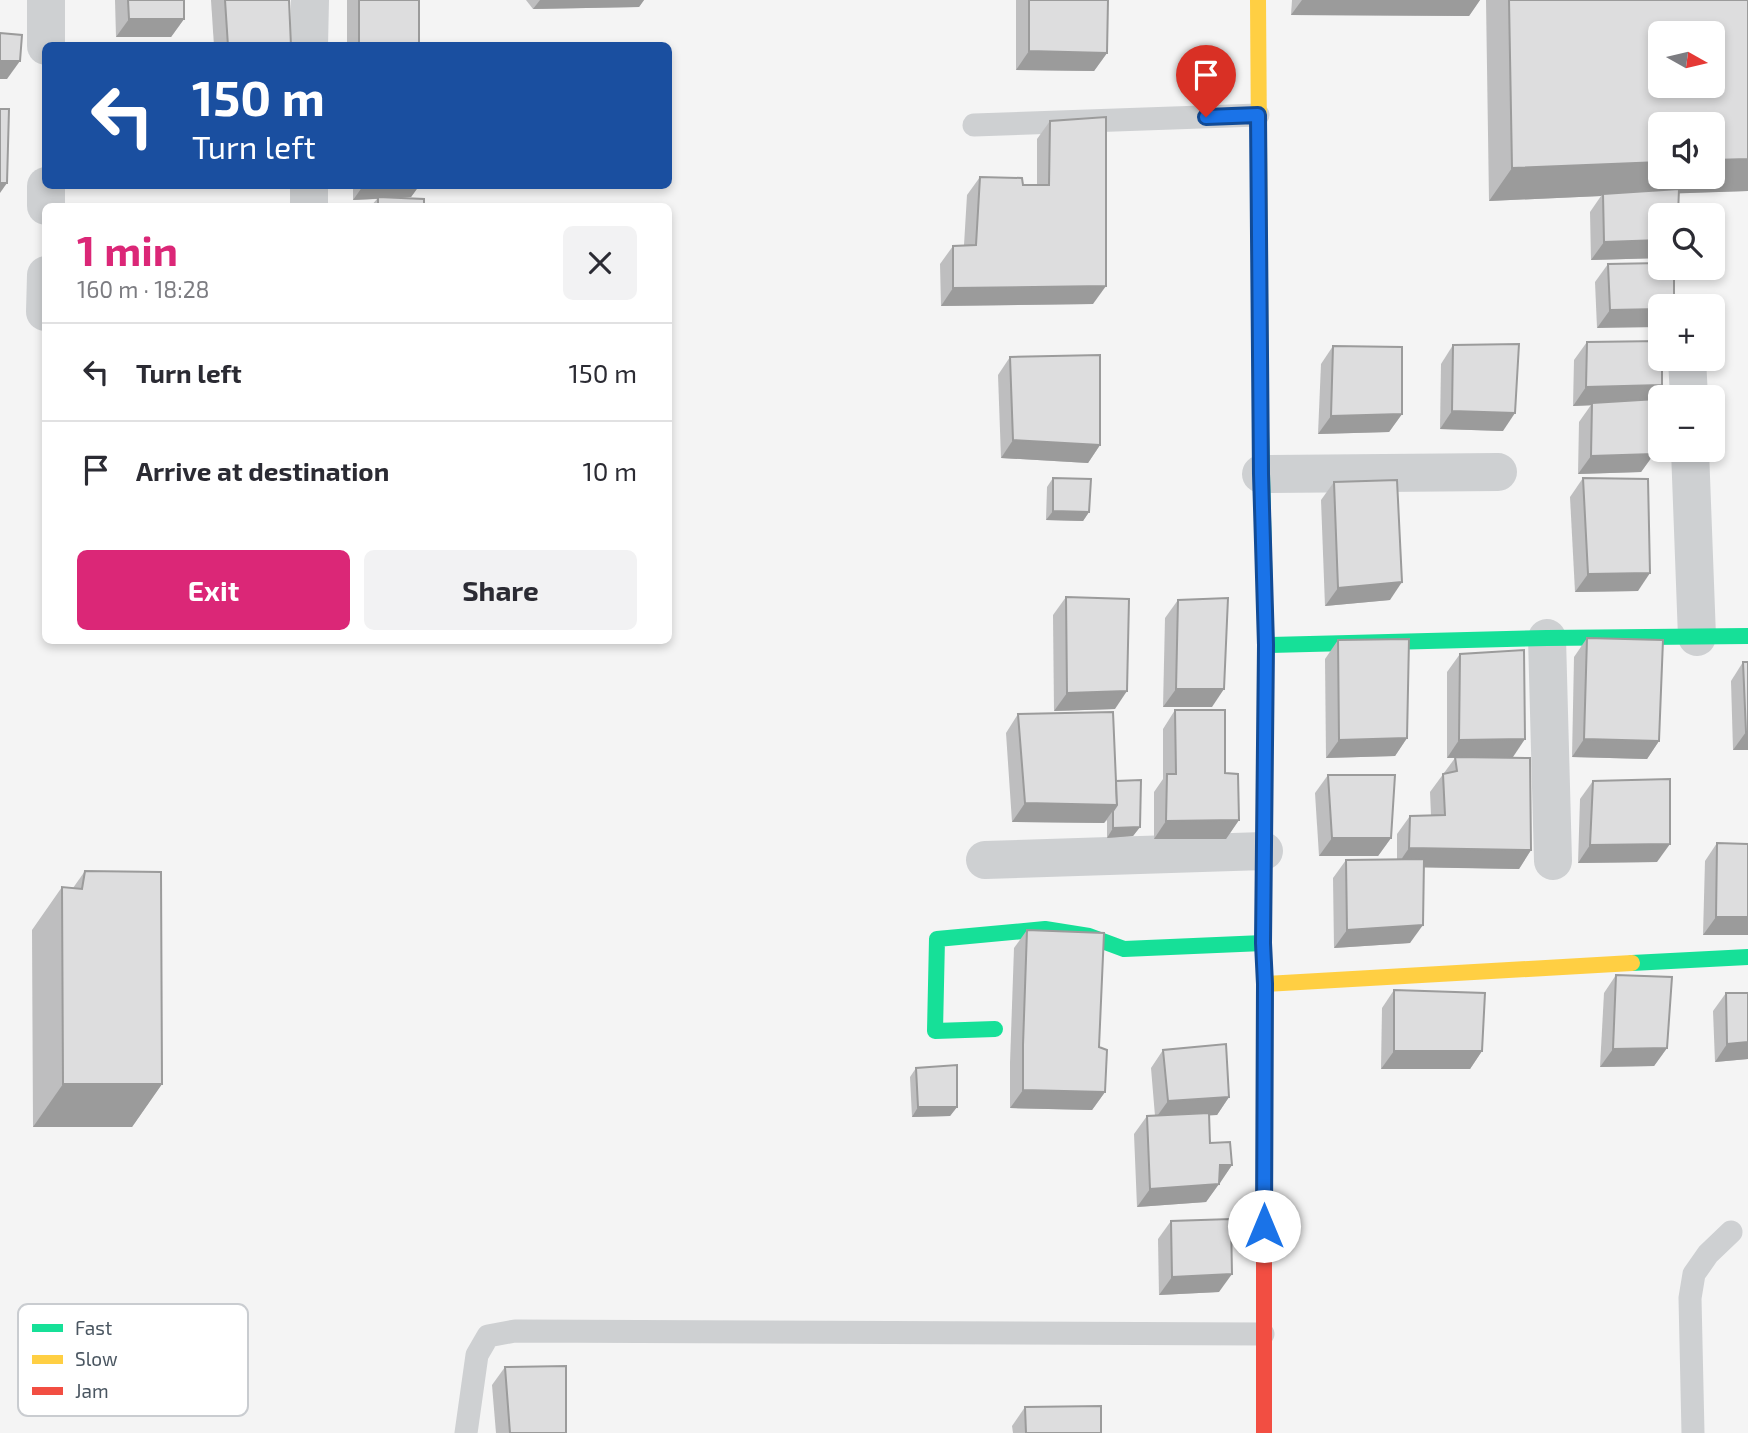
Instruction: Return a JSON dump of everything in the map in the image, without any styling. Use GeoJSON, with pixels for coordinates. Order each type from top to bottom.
{"type":"FeatureCollection","features":[{"type":"Feature","properties":{"kind":"street"},"geometry":{"type":"LineString","coordinates":[[46,0],[46,42]]}},
{"type":"Feature","properties":{"kind":"street"},"geometry":{"type":"LineString","coordinates":[[309,42],[310,0]]}},
{"type":"Feature","properties":{"kind":"street"},"geometry":{"type":"LineString","coordinates":[[1258,0],[1261,474],[1266,645],[1263,943],[1264,1433]]}},
{"type":"Feature","properties":{"kind":"street"},"geometry":{"type":"LineString","coordinates":[[1690,462],[1697,637]]}},
{"type":"Feature","properties":{"kind":"street"},"geometry":{"type":"LineString","coordinates":[[1261,474],[1498,472]]}},
{"type":"Feature","properties":{"kind":"street"},"geometry":{"type":"LineString","coordinates":[[1266,645],[1748,636]]}},
{"type":"Feature","properties":{"kind":"street"},"geometry":{"type":"LineString","coordinates":[[1547,638],[1553,861]]}},
{"type":"Feature","properties":{"kind":"street"},"geometry":{"type":"LineString","coordinates":[[985,860],[1264,851]]}},
{"type":"Feature","properties":{"kind":"street"},"geometry":{"type":"LineString","coordinates":[[995,1029],[935,1031],[937,940],[1045,929],[1089,936],[1124,949],[1263,943]]}},
{"type":"Feature","properties":{"kind":"street"},"geometry":{"type":"LineString","coordinates":[[1265,984],[1748,957]]}},
{"type":"Feature","properties":{"kind":"lane"},"geometry":{"type":"LineString","coordinates":[[974,125],[1258,115]]}},
{"type":"Feature","properties":{"kind":"lane"},"geometry":{"type":"LineString","coordinates":[[1693,1433],[1690,1298],[1694,1274],[1731,1232]]}},
{"type":"Feature","properties":{"kind":"lane"},"geometry":{"type":"LineString","coordinates":[[467,1433],[478,1355],[488,1336],[515,1331],[1263,1334]]}},
{"type":"Feature","properties":{"kind":"building"},"geometry":{"type":"Polygon","coordinates":[[[128,0],[184,0],[184,19],[129,19],[128,0]]]}},
{"type":"Feature","properties":{"kind":"building"},"geometry":{"type":"Polygon","coordinates":[[[225,0],[289,0],[291,42],[228,42],[225,0]]]}},
{"type":"Feature","properties":{"kind":"building"},"geometry":{"type":"Polygon","coordinates":[[[359,0],[419,0],[419,42],[359,42],[359,0]]]}},
{"type":"Feature","properties":{"kind":"building"},"geometry":{"type":"Polygon","coordinates":[[[1029,0],[1108,0],[1107,53],[1029,51],[1029,0]]]}},
{"type":"Feature","properties":{"kind":"building"},"geometry":{"type":"Polygon","coordinates":[[[1509,0],[1748,0],[1748,159],[1725,160],[1725,112],[1648,112],[1648,163],[1512,168],[1509,0]]]}},
{"type":"Feature","properties":{"kind":"building"},"geometry":{"type":"Polygon","coordinates":[[[0,33],[22,35],[20,61],[0,61],[0,33]]]}},
{"type":"Feature","properties":{"kind":"building"},"geometry":{"type":"Polygon","coordinates":[[[0,109],[9,109],[7,183],[0,183],[0,109]]]}},
{"type":"Feature","properties":{"kind":"building"},"geometry":{"type":"Polygon","coordinates":[[[1106,117],[1106,286],[953,288],[953,246],[976,245],[980,177],[1022,178],[1023,185],[1049,185],[1050,121],[1106,117]]]}},
{"type":"Feature","properties":{"kind":"building"},"geometry":{"type":"Polygon","coordinates":[[[1679,189],[1678,203],[1648,203],[1648,240],[1604,242],[1603,194],[1679,189]]]}},
{"type":"Feature","properties":{"kind":"building"},"geometry":{"type":"Polygon","coordinates":[[[378,197],[424,199],[424,203],[378,203],[378,197]]]}},
{"type":"Feature","properties":{"kind":"building"},"geometry":{"type":"Polygon","coordinates":[[[1648,263],[1648,280],[1674,280],[1674,294],[1648,294],[1648,309],[1610,310],[1608,264],[1648,263]]]}},
{"type":"Feature","properties":{"kind":"building"},"geometry":{"type":"Polygon","coordinates":[[[1648,341],[1648,371],[1662,371],[1662,385],[1586,387],[1587,342],[1648,341]]]}},
{"type":"Feature","properties":{"kind":"building"},"geometry":{"type":"Polygon","coordinates":[[[1519,344],[1515,413],[1452,411],[1453,345],[1519,344]]]}},
{"type":"Feature","properties":{"kind":"building"},"geometry":{"type":"Polygon","coordinates":[[[1333,346],[1402,347],[1402,414],[1331,416],[1333,346]]]}},
{"type":"Feature","properties":{"kind":"building"},"geometry":{"type":"Polygon","coordinates":[[[1100,355],[1100,445],[1013,440],[1010,357],[1100,355]]]}},
{"type":"Feature","properties":{"kind":"building"},"geometry":{"type":"Polygon","coordinates":[[[1648,400],[1648,454],[1591,456],[1592,403],[1648,400]]]}},
{"type":"Feature","properties":{"kind":"building"},"geometry":{"type":"Polygon","coordinates":[[[1053,478],[1091,479],[1089,512],[1053,511],[1053,478]]]}},
{"type":"Feature","properties":{"kind":"building"},"geometry":{"type":"Polygon","coordinates":[[[1583,478],[1648,479],[1650,573],[1588,574],[1583,478]]]}},
{"type":"Feature","properties":{"kind":"building"},"geometry":{"type":"Polygon","coordinates":[[[1397,480],[1402,582],[1338,588],[1334,482],[1397,480]]]}},
{"type":"Feature","properties":{"kind":"building"},"geometry":{"type":"Polygon","coordinates":[[[1066,597],[1129,599],[1127,691],[1067,693],[1066,597]]]}},
{"type":"Feature","properties":{"kind":"building"},"geometry":{"type":"Polygon","coordinates":[[[1228,598],[1224,689],[1176,689],[1178,600],[1228,598]]]}},
{"type":"Feature","properties":{"kind":"building"},"geometry":{"type":"Polygon","coordinates":[[[1587,638],[1663,640],[1659,741],[1584,739],[1587,638]]]}},
{"type":"Feature","properties":{"kind":"building"},"geometry":{"type":"Polygon","coordinates":[[[1409,639],[1407,738],[1339,740],[1338,640],[1409,639]]]}},
{"type":"Feature","properties":{"kind":"building"},"geometry":{"type":"Polygon","coordinates":[[[1524,650],[1525,739],[1459,740],[1460,654],[1524,650]]]}},
{"type":"Feature","properties":{"kind":"building"},"geometry":{"type":"Polygon","coordinates":[[[1743,662],[1748,662],[1748,732],[1746,732],[1743,662]]]}},
{"type":"Feature","properties":{"kind":"building"},"geometry":{"type":"Polygon","coordinates":[[[1175,710],[1225,710],[1225,773],[1238,774],[1239,820],[1166,821],[1167,774],[1176,774],[1175,710]]]}},
{"type":"Feature","properties":{"kind":"building"},"geometry":{"type":"Polygon","coordinates":[[[1113,712],[1117,805],[1025,803],[1018,714],[1113,712]]]}},
{"type":"Feature","properties":{"kind":"building"},"geometry":{"type":"Polygon","coordinates":[[[1455,757],[1530,758],[1531,850],[1409,848],[1410,816],[1445,815],[1443,774],[1457,771],[1455,757]]]}},
{"type":"Feature","properties":{"kind":"building"},"geometry":{"type":"Polygon","coordinates":[[[1328,775],[1395,775],[1391,838],[1332,838],[1328,775]]]}},
{"type":"Feature","properties":{"kind":"building"},"geometry":{"type":"Polygon","coordinates":[[[1670,779],[1670,844],[1590,845],[1593,781],[1670,779]]]}},
{"type":"Feature","properties":{"kind":"building"},"geometry":{"type":"Polygon","coordinates":[[[1141,780],[1140,827],[1113,828],[1113,811],[1117,805],[1116,781],[1141,780]]]}},
{"type":"Feature","properties":{"kind":"building"},"geometry":{"type":"Polygon","coordinates":[[[1717,843],[1748,844],[1748,917],[1716,917],[1717,843]]]}},
{"type":"Feature","properties":{"kind":"building"},"geometry":{"type":"Polygon","coordinates":[[[1424,859],[1423,925],[1347,930],[1346,860],[1424,859]]]}},
{"type":"Feature","properties":{"kind":"building"},"geometry":{"type":"Polygon","coordinates":[[[85,871],[161,872],[162,1084],[63,1084],[62,887],[82,889],[85,871]]]}},
{"type":"Feature","properties":{"kind":"building"},"geometry":{"type":"Polygon","coordinates":[[[1027,930],[1104,933],[1099,1047],[1107,1050],[1105,1092],[1023,1090],[1027,930]]]}},
{"type":"Feature","properties":{"kind":"building"},"geometry":{"type":"Polygon","coordinates":[[[1616,975],[1672,977],[1667,1048],[1613,1049],[1616,975]]]}},
{"type":"Feature","properties":{"kind":"building"},"geometry":{"type":"Polygon","coordinates":[[[1394,990],[1485,993],[1482,1051],[1394,1051],[1394,990]]]}},
{"type":"Feature","properties":{"kind":"building"},"geometry":{"type":"Polygon","coordinates":[[[1726,993],[1748,993],[1748,1042],[1727,1044],[1726,993]]]}},
{"type":"Feature","properties":{"kind":"building"},"geometry":{"type":"Polygon","coordinates":[[[1226,1044],[1229,1097],[1168,1101],[1163,1050],[1226,1044]]]}},
{"type":"Feature","properties":{"kind":"building"},"geometry":{"type":"Polygon","coordinates":[[[957,1065],[957,1107],[918,1107],[916,1068],[957,1065]]]}},
{"type":"Feature","properties":{"kind":"building"},"geometry":{"type":"Polygon","coordinates":[[[1209,1113],[1210,1143],[1230,1142],[1232,1165],[1220,1165],[1219,1184],[1150,1189],[1147,1116],[1209,1113]]]}},
{"type":"Feature","properties":{"kind":"building"},"geometry":{"type":"Polygon","coordinates":[[[1231,1219],[1232,1274],[1172,1277],[1171,1221],[1231,1219]]]}},
{"type":"Feature","properties":{"kind":"building"},"geometry":{"type":"Polygon","coordinates":[[[566,1366],[566,1433],[510,1433],[505,1367],[566,1366]]]}},
{"type":"Feature","properties":{"kind":"building"},"geometry":{"type":"Polygon","coordinates":[[[1101,1406],[1101,1433],[1026,1433],[1025,1407],[1101,1406]]]}},
{"type":"Feature","properties":{"kind":"traffic: fast"},"geometry":{"type":"LineString","coordinates":[[1261,431],[1266,645],[1264,1218]]}},
{"type":"Feature","properties":{"kind":"traffic: fast"},"geometry":{"type":"LineString","coordinates":[[1266,645],[1748,636]]}},
{"type":"Feature","properties":{"kind":"traffic: fast"},"geometry":{"type":"LineString","coordinates":[[995,1029],[935,1031],[937,939],[1045,929],[1089,936],[1124,949],[1263,943]]}},
{"type":"Feature","properties":{"kind":"traffic: fast"},"geometry":{"type":"LineString","coordinates":[[1632,963],[1748,957]]}},
{"type":"Feature","properties":{"kind":"traffic: slow"},"geometry":{"type":"LineString","coordinates":[[1258,0],[1261,431]]}},
{"type":"Feature","properties":{"kind":"traffic: slow"},"geometry":{"type":"LineString","coordinates":[[1265,984],[1632,963]]}},
{"type":"Feature","properties":{"kind":"traffic: jam"},"geometry":{"type":"LineString","coordinates":[[1264,1218],[1264,1433]]}},
{"type":"Feature","properties":{"kind":"route"},"geometry":{"type":"LineString","coordinates":[[1206,117],[1258,115],[1261,474],[1266,645],[1264,1226]]}}]}
